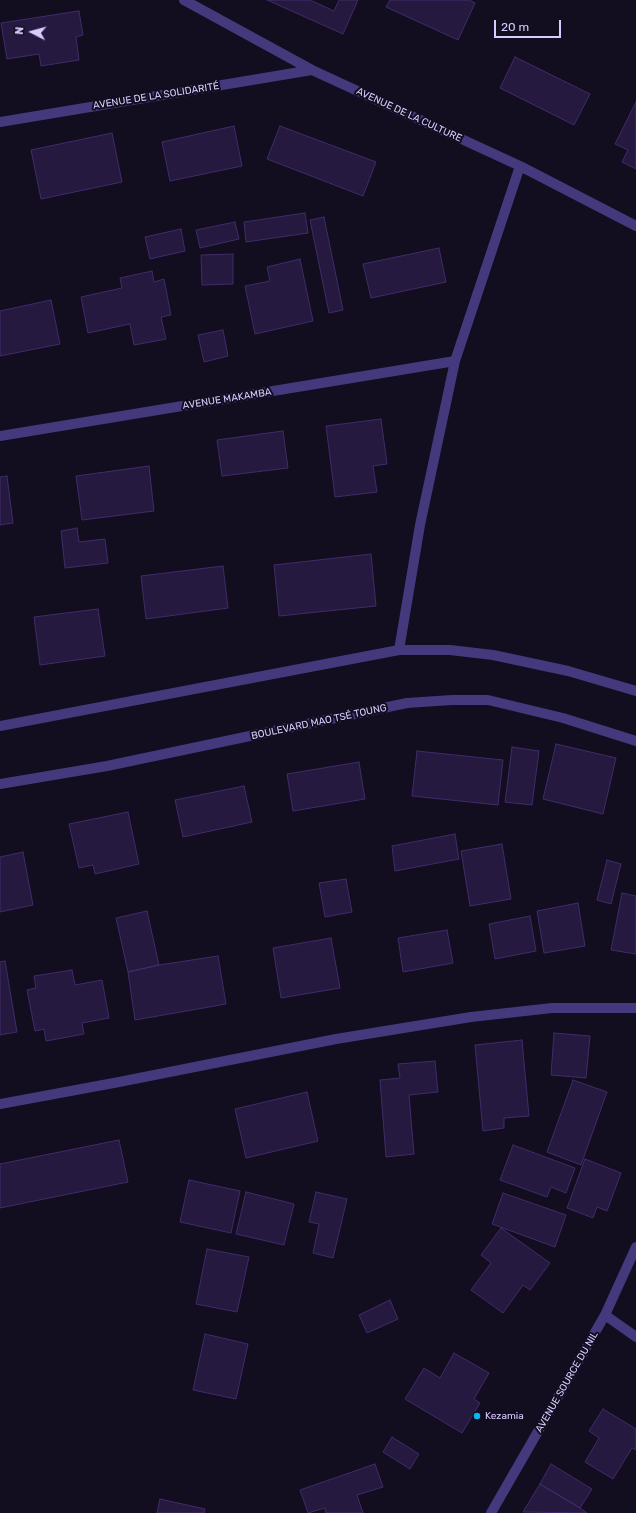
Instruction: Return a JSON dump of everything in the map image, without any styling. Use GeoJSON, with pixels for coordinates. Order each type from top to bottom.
{"type":"FeatureCollection","features":[{"type":"Feature","properties":{"kind":"street","name":"AVENUE DE LA CULTURE"},"geometry":{"type":"LineString","coordinates":[[184,0],[312,70],[520,166],[636,226]]}},
{"type":"Feature","properties":{"kind":"street","name":"AVENUE DE LA SOLIDARITÉ"},"geometry":{"type":"LineString","coordinates":[[0,122],[312,70]]}},
{"type":"Feature","properties":{"kind":"street"},"geometry":{"type":"LineString","coordinates":[[399,650],[420,525],[455,361],[520,166]]}},
{"type":"Feature","properties":{"kind":"street","name":"AVENUE MAKAMBA"},"geometry":{"type":"LineString","coordinates":[[0,436],[455,361]]}},
{"type":"Feature","properties":{"kind":"street"},"geometry":{"type":"LineString","coordinates":[[0,726],[399,650],[450,650],[493,655],[568,671],[636,690]]}},
{"type":"Feature","properties":{"kind":"street","name":"BOULEVARD MAO TSÉ TOUNG"},"geometry":{"type":"LineString","coordinates":[[0,784],[115,764],[407,704],[452,700],[488,700],[562,718],[636,741]]}},
{"type":"Feature","properties":{"kind":"street"},"geometry":{"type":"LineString","coordinates":[[0,1104],[127,1081],[336,1038],[464,1018],[552,1008],[636,1008]]}},
{"type":"Feature","properties":{"kind":"street","name":"AVENUE SOURCE DU NIL"},"geometry":{"type":"LineString","coordinates":[[491,1513],[605,1315],[636,1247]]}},
{"type":"Feature","properties":{"kind":"street"},"geometry":{"type":"LineString","coordinates":[[605,1315],[636,1337]]}},
{"type":"Feature","properties":{"kind":"building"},"geometry":{"type":"Polygon","coordinates":[[[267,0],[310,0],[334,11],[339,0],[358,0],[343,34],[267,0]]]}},
{"type":"Feature","properties":{"kind":"building"},"geometry":{"type":"Polygon","coordinates":[[[390,0],[469,0],[475,3],[458,40],[386,7],[390,0]]]}},
{"type":"Feature","properties":{"kind":"building"},"geometry":{"type":"Polygon","coordinates":[[[79,11],[83,35],[76,37],[79,60],[41,66],[39,54],[7,59],[1,23],[79,11]]]}},
{"type":"Feature","properties":{"kind":"building"},"geometry":{"type":"Polygon","coordinates":[[[515,57],[590,94],[574,125],[500,88],[515,57]]]}},
{"type":"Feature","properties":{"kind":"building"},"geometry":{"type":"Polygon","coordinates":[[[636,102],[636,169],[622,162],[628,150],[615,144],[636,102]]]}},
{"type":"Feature","properties":{"kind":"building"},"geometry":{"type":"Polygon","coordinates":[[[234,126],[242,166],[170,181],[162,142],[234,126]]]}},
{"type":"Feature","properties":{"kind":"building"},"geometry":{"type":"Polygon","coordinates":[[[280,126],[376,162],[363,196],[267,159],[280,126]]]}},
{"type":"Feature","properties":{"kind":"building"},"geometry":{"type":"Polygon","coordinates":[[[112,133],[122,182],[41,199],[31,150],[112,133]]]}},
{"type":"Feature","properties":{"kind":"building"},"geometry":{"type":"Polygon","coordinates":[[[305,213],[308,233],[246,242],[244,222],[305,213]]]}},
{"type":"Feature","properties":{"kind":"building"},"geometry":{"type":"Polygon","coordinates":[[[324,217],[343,310],[329,313],[310,220],[324,217]]]}},
{"type":"Feature","properties":{"kind":"building"},"geometry":{"type":"Polygon","coordinates":[[[235,222],[239,239],[200,248],[196,230],[235,222]]]}},
{"type":"Feature","properties":{"kind":"building"},"geometry":{"type":"Polygon","coordinates":[[[181,229],[185,251],[150,259],[145,237],[181,229]]]}},
{"type":"Feature","properties":{"kind":"building"},"geometry":{"type":"Polygon","coordinates":[[[439,248],[446,282],[371,298],[363,264],[439,248]]]}},
{"type":"Feature","properties":{"kind":"building"},"geometry":{"type":"Polygon","coordinates":[[[233,254],[233,284],[202,285],[201,255],[233,254]]]}},
{"type":"Feature","properties":{"kind":"building"},"geometry":{"type":"Polygon","coordinates":[[[300,259],[313,321],[255,334],[245,286],[270,281],[267,267],[300,259]]]}},
{"type":"Feature","properties":{"kind":"building"},"geometry":{"type":"Polygon","coordinates":[[[152,271],[154,282],[164,279],[171,315],[161,317],[166,339],[134,345],[130,324],[88,333],[81,297],[122,288],[120,278],[152,271]]]}},
{"type":"Feature","properties":{"kind":"building"},"geometry":{"type":"Polygon","coordinates":[[[51,300],[60,344],[0,356],[0,311],[51,300]]]}},
{"type":"Feature","properties":{"kind":"building"},"geometry":{"type":"Polygon","coordinates":[[[223,330],[228,356],[204,362],[198,335],[223,330]]]}},
{"type":"Feature","properties":{"kind":"building"},"geometry":{"type":"Polygon","coordinates":[[[381,419],[387,464],[373,466],[377,492],[335,497],[326,426],[381,419]]]}},
{"type":"Feature","properties":{"kind":"building"},"geometry":{"type":"Polygon","coordinates":[[[283,431],[288,468],[222,476],[217,440],[283,431]]]}},
{"type":"Feature","properties":{"kind":"building"},"geometry":{"type":"Polygon","coordinates":[[[149,466],[154,511],[82,520],[76,476],[149,466]]]}},
{"type":"Feature","properties":{"kind":"building"},"geometry":{"type":"Polygon","coordinates":[[[7,476],[13,523],[0,525],[0,477],[7,476]]]}},
{"type":"Feature","properties":{"kind":"building"},"geometry":{"type":"Polygon","coordinates":[[[77,528],[79,542],[105,539],[108,563],[65,568],[61,531],[77,528]]]}},
{"type":"Feature","properties":{"kind":"building"},"geometry":{"type":"Polygon","coordinates":[[[371,554],[376,606],[279,616],[274,565],[371,554]]]}},
{"type":"Feature","properties":{"kind":"building"},"geometry":{"type":"Polygon","coordinates":[[[223,566],[228,608],[146,619],[141,576],[223,566]]]}},
{"type":"Feature","properties":{"kind":"building"},"geometry":{"type":"Polygon","coordinates":[[[98,609],[105,656],[40,665],[34,617],[98,609]]]}},
{"type":"Feature","properties":{"kind":"building"},"geometry":{"type":"Polygon","coordinates":[[[556,744],[616,758],[603,814],[543,799],[556,744]]]}},
{"type":"Feature","properties":{"kind":"building"},"geometry":{"type":"Polygon","coordinates":[[[512,747],[539,751],[532,805],[505,802],[512,747]]]}},
{"type":"Feature","properties":{"kind":"building"},"geometry":{"type":"Polygon","coordinates":[[[417,751],[503,760],[498,805],[412,796],[417,751]]]}},
{"type":"Feature","properties":{"kind":"building"},"geometry":{"type":"Polygon","coordinates":[[[359,762],[365,799],[293,811],[287,774],[359,762]]]}},
{"type":"Feature","properties":{"kind":"building"},"geometry":{"type":"Polygon","coordinates":[[[244,786],[252,822],[183,837],[175,800],[244,786]]]}},
{"type":"Feature","properties":{"kind":"building"},"geometry":{"type":"Polygon","coordinates":[[[128,812],[139,864],[95,874],[93,865],[79,868],[69,824],[128,812]]]}},
{"type":"Feature","properties":{"kind":"building"},"geometry":{"type":"Polygon","coordinates":[[[455,834],[459,859],[395,871],[392,846],[455,834]]]}},
{"type":"Feature","properties":{"kind":"building"},"geometry":{"type":"Polygon","coordinates":[[[502,844],[511,899],[470,906],[461,851],[502,844]]]}},
{"type":"Feature","properties":{"kind":"building"},"geometry":{"type":"Polygon","coordinates":[[[23,852],[33,905],[0,912],[0,857],[23,852]]]}},
{"type":"Feature","properties":{"kind":"building"},"geometry":{"type":"Polygon","coordinates":[[[607,860],[621,864],[611,904],[597,900],[607,860]]]}},
{"type":"Feature","properties":{"kind":"building"},"geometry":{"type":"Polygon","coordinates":[[[346,879],[352,912],[325,917],[319,883],[346,879]]]}},
{"type":"Feature","properties":{"kind":"building"},"geometry":{"type":"Polygon","coordinates":[[[622,893],[636,896],[636,954],[611,950],[622,893]]]}},
{"type":"Feature","properties":{"kind":"building"},"geometry":{"type":"Polygon","coordinates":[[[578,903],[585,946],[544,953],[537,911],[578,903]]]}},
{"type":"Feature","properties":{"kind":"building"},"geometry":{"type":"Polygon","coordinates":[[[147,911],[159,965],[128,972],[116,918],[147,911]]]}},
{"type":"Feature","properties":{"kind":"building"},"geometry":{"type":"Polygon","coordinates":[[[530,916],[536,951],[495,959],[489,924],[530,916]]]}},
{"type":"Feature","properties":{"kind":"building"},"geometry":{"type":"Polygon","coordinates":[[[447,930],[453,963],[403,972],[398,938],[447,930]]]}},
{"type":"Feature","properties":{"kind":"building"},"geometry":{"type":"Polygon","coordinates":[[[331,938],[340,988],[281,998],[273,948],[331,938]]]}},
{"type":"Feature","properties":{"kind":"building"},"geometry":{"type":"Polygon","coordinates":[[[218,956],[226,1004],[135,1020],[128,972],[159,965],[218,956]]]}},
{"type":"Feature","properties":{"kind":"building"},"geometry":{"type":"Polygon","coordinates":[[[5,961],[17,1032],[0,1035],[0,962],[5,961]]]}},
{"type":"Feature","properties":{"kind":"building"},"geometry":{"type":"Polygon","coordinates":[[[72,970],[75,985],[102,980],[109,1018],[82,1023],[84,1034],[46,1041],[44,1029],[35,1031],[27,990],[36,988],[34,976],[72,970]]]}},
{"type":"Feature","properties":{"kind":"building"},"geometry":{"type":"Polygon","coordinates":[[[554,1033],[590,1036],[586,1078],[551,1075],[554,1033]]]}},
{"type":"Feature","properties":{"kind":"building"},"geometry":{"type":"Polygon","coordinates":[[[522,1040],[529,1116],[504,1118],[504,1128],[483,1131],[475,1045],[522,1040]]]}},
{"type":"Feature","properties":{"kind":"building"},"geometry":{"type":"Polygon","coordinates":[[[435,1061],[438,1092],[409,1095],[414,1154],[386,1157],[380,1080],[400,1078],[398,1064],[435,1061]]]}},
{"type":"Feature","properties":{"kind":"building"},"geometry":{"type":"Polygon","coordinates":[[[573,1080],[607,1092],[581,1165],[547,1152],[573,1080]]]}},
{"type":"Feature","properties":{"kind":"building"},"geometry":{"type":"Polygon","coordinates":[[[307,1092],[318,1141],[246,1158],[235,1109],[307,1092]]]}},
{"type":"Feature","properties":{"kind":"building"},"geometry":{"type":"Polygon","coordinates":[[[119,1140],[128,1182],[0,1208],[0,1164],[119,1140]]]}},
{"type":"Feature","properties":{"kind":"building"},"geometry":{"type":"Polygon","coordinates":[[[513,1145],[575,1168],[566,1193],[551,1187],[547,1197],[500,1180],[513,1145]]]}},
{"type":"Feature","properties":{"kind":"building"},"geometry":{"type":"Polygon","coordinates":[[[585,1159],[621,1173],[607,1211],[597,1207],[593,1218],[567,1208],[585,1159]]]}},
{"type":"Feature","properties":{"kind":"building"},"geometry":{"type":"Polygon","coordinates":[[[189,1180],[240,1191],[231,1233],[180,1222],[189,1180]]]}},
{"type":"Feature","properties":{"kind":"building"},"geometry":{"type":"Polygon","coordinates":[[[246,1192],[294,1204],[284,1245],[236,1234],[246,1192]]]}},
{"type":"Feature","properties":{"kind":"building"},"geometry":{"type":"Polygon","coordinates":[[[316,1192],[347,1199],[333,1258],[313,1253],[319,1224],[309,1222],[316,1192]]]}},
{"type":"Feature","properties":{"kind":"building"},"geometry":{"type":"Polygon","coordinates":[[[503,1193],[566,1215],[555,1247],[492,1224],[503,1193]]]}},
{"type":"Feature","properties":{"kind":"building"},"geometry":{"type":"Polygon","coordinates":[[[501,1228],[550,1263],[530,1290],[523,1285],[503,1313],[471,1290],[491,1263],[481,1255],[501,1228]]]}},
{"type":"Feature","properties":{"kind":"building"},"geometry":{"type":"Polygon","coordinates":[[[207,1249],[249,1257],[237,1312],[196,1304],[207,1249]]]}},
{"type":"Feature","properties":{"kind":"building"},"geometry":{"type":"Polygon","coordinates":[[[390,1300],[398,1319],[367,1333],[359,1315],[390,1300]]]}},
{"type":"Feature","properties":{"kind":"building"},"geometry":{"type":"Polygon","coordinates":[[[205,1334],[248,1344],[236,1399],[193,1390],[205,1334]]]}},
{"type":"Feature","properties":{"kind":"building"},"geometry":{"type":"Polygon","coordinates":[[[454,1353],[489,1373],[474,1399],[480,1403],[462,1433],[405,1399],[424,1368],[440,1378],[454,1353]]]}},
{"type":"Feature","properties":{"kind":"building"},"geometry":{"type":"Polygon","coordinates":[[[603,1409],[636,1429],[636,1450],[632,1448],[613,1479],[585,1462],[599,1438],[589,1431],[603,1409]]]}},
{"type":"Feature","properties":{"kind":"building"},"geometry":{"type":"Polygon","coordinates":[[[392,1437],[419,1454],[410,1469],[383,1452],[392,1437]]]}},
{"type":"Feature","properties":{"kind":"building"},"geometry":{"type":"Polygon","coordinates":[[[375,1464],[383,1487],[357,1495],[363,1513],[326,1513],[325,1508],[308,1513],[300,1490],[375,1464]]]}},
{"type":"Feature","properties":{"kind":"building"},"geometry":{"type":"Polygon","coordinates":[[[551,1464],[592,1489],[580,1508],[540,1484],[551,1464]]]}},
{"type":"Feature","properties":{"kind":"building"},"geometry":{"type":"Polygon","coordinates":[[[540,1484],[580,1508],[587,1513],[523,1512],[540,1484]]]}},
{"type":"Feature","properties":{"kind":"building"},"geometry":{"type":"Polygon","coordinates":[[[160,1499],[205,1509],[204,1513],[157,1513],[160,1499]]]}},
{"type":"Feature","properties":{"kind":"place","name":"Kezamia"},"geometry":{"type":"Point","coordinates":[477,1416]}}]}
